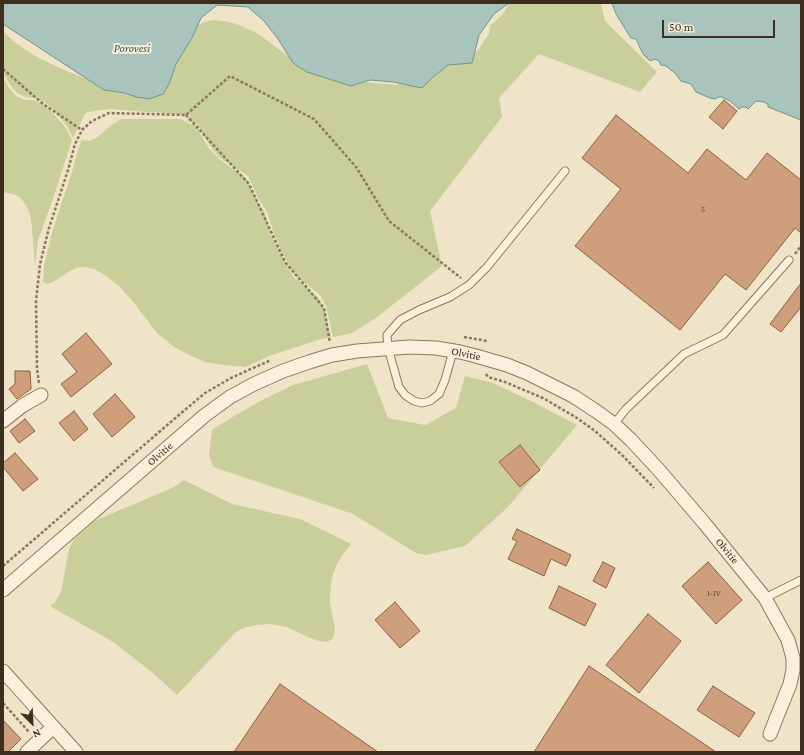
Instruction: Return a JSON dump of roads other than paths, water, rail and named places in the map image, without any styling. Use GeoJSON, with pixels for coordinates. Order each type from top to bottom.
{"type":"FeatureCollection","features":[{"type":"Feature","properties":{"kind":"street","name":"Olvitie"},"geometry":{"type":"LineString","coordinates":[[3,590],[204,416],[230,397],[254,384],[296,367],[332,355],[357,351],[409,347],[436,348],[453,351],[507,365],[550,384],[573,396],[614,424],[658,469],[705,524],[764,598],[788,640],[793,658],[793,670],[790,684],[770,734]]}},
{"type":"Feature","properties":{"kind":"street"},"geometry":{"type":"LineString","coordinates":[[3,421],[22,406],[40,395]]}},
{"type":"Feature","properties":{"kind":"street"},"geometry":{"type":"LineString","coordinates":[[3,671],[76,752]]}},
{"type":"Feature","properties":{"kind":"street"},"geometry":{"type":"LineString","coordinates":[[27,752],[53,727]]}},
{"type":"Feature","properties":{"kind":"lane"},"geometry":{"type":"LineString","coordinates":[[453,351],[445,380],[439,394],[430,401],[422,403],[409,398],[399,387],[388,348],[387,335],[400,320],[450,297],[469,285],[487,267],[565,171]]}},
{"type":"Feature","properties":{"kind":"lane"},"geometry":{"type":"LineString","coordinates":[[614,424],[626,409],[684,354],[723,335],[790,260]]}},
{"type":"Feature","properties":{"kind":"lane"},"geometry":{"type":"LineString","coordinates":[[764,598],[801,580]]}},
{"type":"Feature","properties":{"kind":"water","name":"Porovesi"},"geometry":{"type":"Polygon","coordinates":[[[3,3],[509,3],[494,14],[479,35],[472,63],[448,65],[422,88],[393,82],[370,80],[351,86],[307,72],[293,63],[278,39],[264,21],[248,7],[217,5],[201,18],[192,38],[176,64],[169,84],[163,94],[149,99],[104,90],[3,24],[3,3]]]}},
{"type":"Feature","properties":{"kind":"water"},"geometry":{"type":"Polygon","coordinates":[[[612,3],[801,3],[801,120],[768,107],[768,104],[764,102],[756,101],[748,109],[746,107],[742,107],[739,109],[730,101],[722,97],[715,99],[696,92],[691,84],[681,81],[676,74],[666,66],[661,65],[659,61],[655,59],[650,61],[643,54],[636,39],[631,38],[616,14],[612,3]]]}}]}
